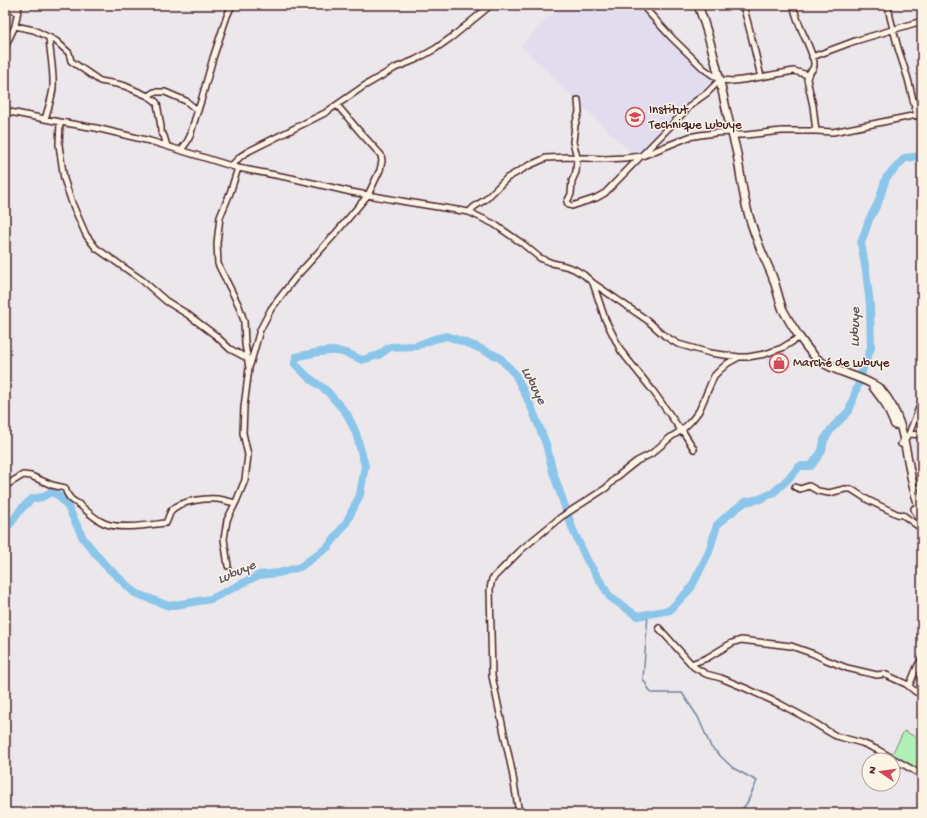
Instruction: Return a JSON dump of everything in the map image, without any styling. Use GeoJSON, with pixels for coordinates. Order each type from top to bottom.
{"type":"FeatureCollection","features":[{"type":"Feature","properties":{"kind":"street"},"geometry":{"type":"LineString","coordinates":[[8,5],[17,13]]}},
{"type":"Feature","properties":{"kind":"street"},"geometry":{"type":"LineString","coordinates":[[5,47],[15,26],[19,5]]}},
{"type":"Feature","properties":{"kind":"street"},"geometry":{"type":"LineString","coordinates":[[181,150],[190,136],[213,58],[232,5]]}},
{"type":"Feature","properties":{"kind":"street"},"geometry":{"type":"LineString","coordinates":[[231,166],[240,156],[325,113],[364,86],[395,68],[415,60],[441,45],[461,31],[490,5]]}},
{"type":"Feature","properties":{"kind":"street"},"geometry":{"type":"LineString","coordinates":[[642,5],[677,43],[704,69],[720,80],[734,81],[794,71],[808,75]]}},
{"type":"Feature","properties":{"kind":"street"},"geometry":{"type":"LineString","coordinates":[[698,5],[711,42],[738,159],[745,199],[753,229],[773,278],[782,308],[813,356],[820,362],[868,382],[885,403],[903,442],[913,490],[922,513]]}},
{"type":"Feature","properties":{"kind":"street"},"geometry":{"type":"LineString","coordinates":[[743,5],[761,77]]}},
{"type":"Feature","properties":{"kind":"street"},"geometry":{"type":"LineString","coordinates":[[793,5],[814,65],[807,79],[814,112],[816,131]]}},
{"type":"Feature","properties":{"kind":"street"},"geometry":{"type":"LineString","coordinates":[[468,212],[486,199],[507,178],[546,158],[577,157],[605,159],[642,156],[689,137],[715,133],[732,132],[737,135],[746,135],[782,131],[841,131],[919,115],[899,54],[888,5]]}},
{"type":"Feature","properties":{"kind":"street"},"geometry":{"type":"LineString","coordinates":[[812,57],[855,40],[922,21]]}},
{"type":"Feature","properties":{"kind":"street"},"geometry":{"type":"LineString","coordinates":[[15,26],[34,30],[56,41],[69,53],[71,61],[100,81],[121,85],[148,96],[157,103],[161,132],[167,146]]}},
{"type":"Feature","properties":{"kind":"street"},"geometry":{"type":"LineString","coordinates":[[45,119],[53,88],[49,37]]}},
{"type":"Feature","properties":{"kind":"street"},"geometry":{"type":"LineString","coordinates":[[578,100],[579,112],[575,125],[573,142],[577,157],[576,172],[572,181],[571,194],[567,202],[569,205],[575,205],[596,198],[605,193],[693,103],[707,93],[720,80]]}},
{"type":"Feature","properties":{"kind":"street"},"geometry":{"type":"LineString","coordinates":[[148,96],[154,92],[165,92],[186,101],[198,111]]}},
{"type":"Feature","properties":{"kind":"street"},"geometry":{"type":"LineString","coordinates":[[228,566],[224,539],[227,520],[245,480],[248,455],[243,433],[244,407],[249,368],[260,330],[271,309],[295,278],[368,195],[380,170],[382,161],[381,154],[337,105]]}},
{"type":"Feature","properties":{"kind":"street"},"geometry":{"type":"LineString","coordinates":[[5,110],[150,140],[238,168],[291,178],[351,192],[468,212],[494,224],[540,258],[565,266],[584,275],[593,283],[647,320],[665,336],[678,344],[710,353],[748,357],[765,354],[782,348],[800,337]]}},
{"type":"Feature","properties":{"kind":"street"},"geometry":{"type":"LineString","coordinates":[[60,122],[59,145],[64,179],[72,203],[89,240],[96,248],[142,280],[166,301],[187,314],[215,335],[230,349],[247,358]]}},
{"type":"Feature","properties":{"kind":"street"},"geometry":{"type":"LineString","coordinates":[[238,168],[220,217],[217,243],[218,264],[239,306],[244,320],[245,344],[249,368]]}},
{"type":"Feature","properties":{"kind":"street"},"geometry":{"type":"LineString","coordinates":[[593,283],[605,319],[621,351],[682,430],[694,449]]}},
{"type":"Feature","properties":{"kind":"street"},"geometry":{"type":"LineString","coordinates":[[519,813],[512,771],[492,676],[490,589],[492,579],[522,549],[561,517],[606,488],[637,461],[651,454],[682,430],[700,411],[714,376],[728,363],[739,357]]}},
{"type":"Feature","properties":{"kind":"street"},"geometry":{"type":"LineString","coordinates":[[922,400],[909,434],[903,442],[906,473],[911,497],[922,522]]}},
{"type":"Feature","properties":{"kind":"street"},"geometry":{"type":"LineString","coordinates":[[909,434],[922,435]]}},
{"type":"Feature","properties":{"kind":"street"},"geometry":{"type":"LineString","coordinates":[[5,486],[23,475],[31,476],[65,488],[71,499],[77,502],[90,515],[102,522],[112,525],[125,526],[166,523],[175,507],[192,501],[207,499],[235,503]]}},
{"type":"Feature","properties":{"kind":"street"},"geometry":{"type":"LineString","coordinates":[[795,487],[800,489],[809,486],[818,491],[829,493],[851,489],[868,500],[897,514],[903,515],[922,529]]}},
{"type":"Feature","properties":{"kind":"street"},"geometry":{"type":"LineString","coordinates":[[658,628],[694,667],[706,674],[721,678],[780,704],[836,736],[862,743],[878,750],[922,775]]}},
{"type":"Feature","properties":{"kind":"street"},"geometry":{"type":"LineString","coordinates":[[692,664],[707,658],[732,643],[741,640],[791,646],[847,668],[877,675],[884,674],[897,679],[916,692],[922,694]]}},
{"type":"Feature","properties":{"kind":"street"},"geometry":{"type":"LineString","coordinates":[[909,686],[922,659]]}},
{"type":"Feature","properties":{"kind":"shaded area","name":"Institut Technique Lubuye"},"geometry":{"type":"Polygon","coordinates":[[[561,5],[640,5],[714,77],[636,158],[521,46],[561,5]]]}},
{"type":"Feature","properties":{"kind":"shaded area","name":"Marché de Lubuye"},"geometry":{"type":"Polygon","coordinates":[[[785,350],[792,367],[772,375],[766,358],[785,350]]]}},
{"type":"Feature","properties":{"kind":"green space"},"geometry":{"type":"Polygon","coordinates":[[[904,731],[922,740],[922,771],[901,761],[901,752],[893,752],[904,731]]]}},
{"type":"Feature","properties":{"kind":"waterway","name":"Lubuye"},"geometry":{"type":"LineString","coordinates":[[5,529],[21,509],[32,499],[42,497],[51,492],[59,496],[68,507],[83,538],[104,564],[135,593],[169,606],[211,599],[259,575],[279,573],[300,567],[328,547],[346,523],[360,495],[365,466],[356,433],[347,414],[327,391],[308,377],[295,364],[296,357],[320,352],[338,351],[362,360],[379,355],[390,347],[416,346],[447,336],[499,357],[515,374],[530,404],[546,444],[553,472],[573,530],[587,560],[610,597],[637,616],[670,610],[691,588],[709,552],[717,525],[745,502],[760,499],[773,493],[800,466],[811,466],[822,451],[824,440],[832,428],[849,411],[871,348],[870,305],[861,243],[869,220],[878,203],[886,178],[905,158],[922,156]]}},
{"type":"Feature","properties":{"kind":"waterway"},"geometry":{"type":"LineString","coordinates":[[648,614],[643,679],[651,693],[682,693],[698,717],[711,747],[733,768],[757,781],[747,803],[739,813]]}},
{"type":"Feature","properties":{"kind":"place","name":"Institut Technique Lubuye"},"geometry":{"type":"Point","coordinates":[635,117]}},
{"type":"Feature","properties":{"kind":"place","name":"Marché de Lubuye"},"geometry":{"type":"Point","coordinates":[779,363]}}]}
